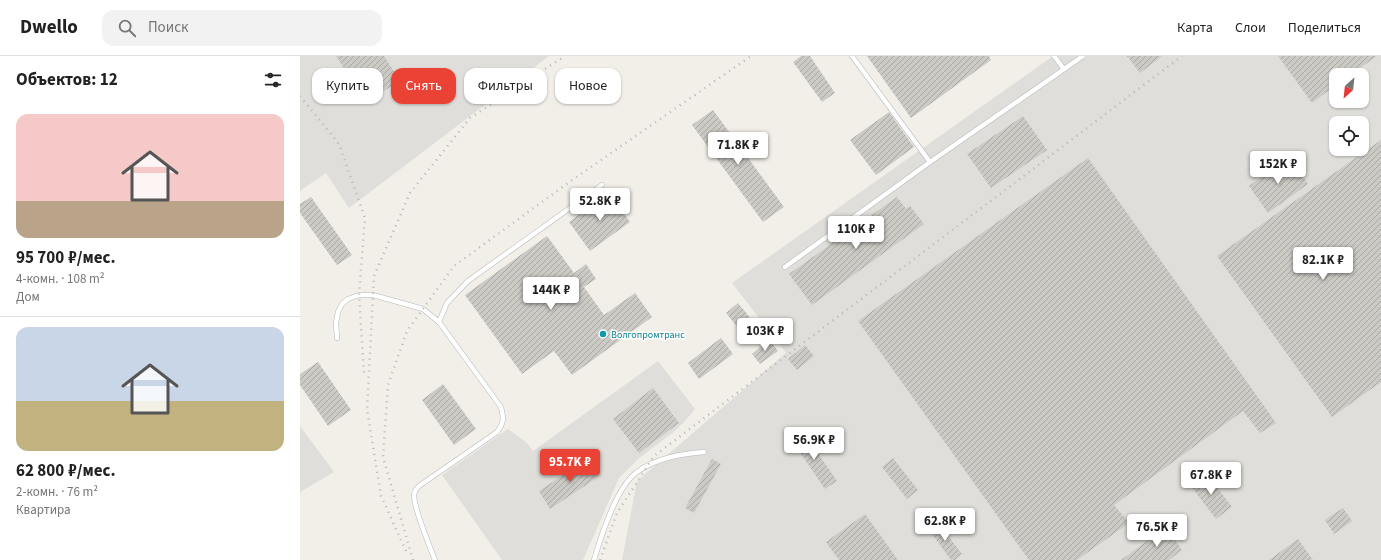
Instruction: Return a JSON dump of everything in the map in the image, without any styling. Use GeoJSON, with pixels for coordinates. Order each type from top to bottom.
{"type":"FeatureCollection","features":[{"type":"Feature","properties":{"kind":"lane"},"geometry":{"type":"LineString","coordinates":[[852,56],[930,162]]}},
{"type":"Feature","properties":{"kind":"lane"},"geometry":{"type":"LineString","coordinates":[[1054,56],[1064,69]]}},
{"type":"Feature","properties":{"kind":"lane"},"geometry":{"type":"LineString","coordinates":[[785,267],[930,162],[1083,56]]}},
{"type":"Feature","properties":{"kind":"lane"},"geometry":{"type":"LineString","coordinates":[[439,322],[447,303],[468,281],[602,185]]}},
{"type":"Feature","properties":{"kind":"lane"},"geometry":{"type":"LineString","coordinates":[[337,338],[336,323],[338,312],[342,304],[348,299],[359,295],[373,295],[423,308],[439,322],[501,407],[504,416],[503,424],[498,432],[419,486],[414,493],[425,534],[436,560]]}},
{"type":"Feature","properties":{"kind":"lane"},"geometry":{"type":"LineString","coordinates":[[594,560],[601,535],[618,497],[627,481],[636,472],[656,462],[685,454],[704,452]]}},
{"type":"Feature","properties":{"kind":"shaded area"},"geometry":{"type":"Polygon","coordinates":[[[300,56],[549,56],[533,68],[464,68],[464,104],[486,104],[349,208],[326,173],[300,191],[300,56]]]}},
{"type":"Feature","properties":{"kind":"shaded area"},"geometry":{"type":"Polygon","coordinates":[[[1053,56],[1381,56],[1381,560],[622,560],[637,481],[786,353],[732,283],[1053,56]]]}},
{"type":"Feature","properties":{"kind":"shaded area"},"geometry":{"type":"Polygon","coordinates":[[[658,361],[695,409],[675,431],[638,459],[619,478],[583,560],[502,560],[442,475],[508,429],[527,443],[533,451],[658,361]]]}},
{"type":"Feature","properties":{"kind":"shaded area"},"geometry":{"type":"Polygon","coordinates":[[[300,426],[334,472],[300,492],[300,426]]]}},
{"type":"Feature","properties":{"kind":"building"},"geometry":{"type":"Polygon","coordinates":[[[336,56],[384,56],[392,68],[391,87],[383,92],[383,68],[344,68],[336,56]]]}},
{"type":"Feature","properties":{"kind":"building"},"geometry":{"type":"Polygon","coordinates":[[[801,56],[810,56],[835,93],[822,102],[793,62],[801,56]]]}},
{"type":"Feature","properties":{"kind":"building"},"geometry":{"type":"Polygon","coordinates":[[[867,56],[989,56],[991,60],[911,118],[867,56]]]}},
{"type":"Feature","properties":{"kind":"building"},"geometry":{"type":"Polygon","coordinates":[[[1127,56],[1162,56],[1140,73],[1127,56]]]}},
{"type":"Feature","properties":{"kind":"building"},"geometry":{"type":"Polygon","coordinates":[[[1278,56],[1377,56],[1360,68],[1329,68],[1329,90],[1312,103],[1278,56]]]}},
{"type":"Feature","properties":{"kind":"building"},"geometry":{"type":"Polygon","coordinates":[[[713,110],[784,207],[763,222],[692,125],[713,110]]]}},
{"type":"Feature","properties":{"kind":"building"},"geometry":{"type":"Polygon","coordinates":[[[889,112],[914,147],[876,175],[850,140],[889,112]]]}},
{"type":"Feature","properties":{"kind":"building"},"geometry":{"type":"Polygon","coordinates":[[[1023,116],[1047,150],[991,188],[967,154],[1023,116]]]}},
{"type":"Feature","properties":{"kind":"building"},"geometry":{"type":"Polygon","coordinates":[[[1381,140],[1381,382],[1332,417],[1217,256],[1358,156],[1369,156],[1369,148],[1381,140]]]}},
{"type":"Feature","properties":{"kind":"building"},"geometry":{"type":"Polygon","coordinates":[[[1289,157],[1308,184],[1268,213],[1249,186],[1289,157]]]}},
{"type":"Feature","properties":{"kind":"building"},"geometry":{"type":"Polygon","coordinates":[[[1088,158],[1276,423],[1260,433],[1243,411],[1114,505],[1129,523],[1077,560],[1029,560],[858,321],[1088,158]]]}},
{"type":"Feature","properties":{"kind":"building"},"geometry":{"type":"Polygon","coordinates":[[[609,193],[630,222],[590,251],[569,222],[609,193]]]}},
{"type":"Feature","properties":{"kind":"building"},"geometry":{"type":"Polygon","coordinates":[[[311,197],[352,255],[337,265],[300,213],[300,204],[311,197]]]}},
{"type":"Feature","properties":{"kind":"building"},"geometry":{"type":"Polygon","coordinates":[[[897,197],[906,209],[910,206],[924,224],[812,305],[789,274],[897,197]]]}},
{"type":"Feature","properties":{"kind":"building"},"geometry":{"type":"Polygon","coordinates":[[[547,236],[574,273],[586,264],[596,279],[584,287],[604,315],[635,293],[652,317],[572,375],[554,351],[522,374],[465,295],[547,236]]]}},
{"type":"Feature","properties":{"kind":"building"},"geometry":{"type":"Polygon","coordinates":[[[738,303],[756,325],[744,335],[726,313],[738,303]]]}},
{"type":"Feature","properties":{"kind":"building"},"geometry":{"type":"Polygon","coordinates":[[[721,338],[733,354],[699,379],[688,363],[721,338]]]}},
{"type":"Feature","properties":{"kind":"building"},"geometry":{"type":"Polygon","coordinates":[[[769,340],[778,351],[760,364],[752,354],[769,340]]]}},
{"type":"Feature","properties":{"kind":"building"},"geometry":{"type":"Polygon","coordinates":[[[805,345],[814,356],[797,370],[788,359],[805,345]]]}},
{"type":"Feature","properties":{"kind":"building"},"geometry":{"type":"Polygon","coordinates":[[[318,362],[351,410],[328,426],[300,385],[300,374],[318,362]]]}},
{"type":"Feature","properties":{"kind":"building"},"geometry":{"type":"Polygon","coordinates":[[[443,384],[476,429],[454,445],[422,400],[443,384]]]}},
{"type":"Feature","properties":{"kind":"building"},"geometry":{"type":"Polygon","coordinates":[[[653,388],[679,423],[639,453],[613,419],[653,388]]]}},
{"type":"Feature","properties":{"kind":"building"},"geometry":{"type":"Polygon","coordinates":[[[804,433],[837,481],[825,489],[792,441],[804,433]]]}},
{"type":"Feature","properties":{"kind":"building"},"geometry":{"type":"Polygon","coordinates":[[[589,457],[601,475],[550,509],[539,491],[589,457]]]}},
{"type":"Feature","properties":{"kind":"building"},"geometry":{"type":"Polygon","coordinates":[[[893,458],[918,490],[907,499],[882,467],[893,458]]]}},
{"type":"Feature","properties":{"kind":"building"},"geometry":{"type":"Polygon","coordinates":[[[712,459],[721,464],[694,513],[685,508],[712,459]]]}},
{"type":"Feature","properties":{"kind":"building"},"geometry":{"type":"Polygon","coordinates":[[[1206,473],[1232,507],[1216,519],[1190,485],[1206,473]]]}},
{"type":"Feature","properties":{"kind":"building"},"geometry":{"type":"Polygon","coordinates":[[[1343,508],[1352,521],[1334,534],[1325,520],[1343,508]]]}},
{"type":"Feature","properties":{"kind":"building"},"geometry":{"type":"Polygon","coordinates":[[[865,514],[898,560],[839,560],[826,542],[865,514]]]}},
{"type":"Feature","properties":{"kind":"building"},"geometry":{"type":"Polygon","coordinates":[[[938,523],[962,554],[955,560],[951,560],[929,530],[938,523]]]}},
{"type":"Feature","properties":{"kind":"building"},"geometry":{"type":"Polygon","coordinates":[[[1166,527],[1182,550],[1169,560],[1121,560],[1166,527]]]}},
{"type":"Feature","properties":{"kind":"building"},"geometry":{"type":"Polygon","coordinates":[[[1298,539],[1313,560],[1269,560],[1298,539]]]}},
{"type":"Feature","properties":{"kind":"railway"},"geometry":{"type":"LineString","coordinates":[[406,551],[381,496],[367,409],[374,276],[410,193],[470,118],[565,56]]}},
{"type":"Feature","properties":{"kind":"railway"},"geometry":{"type":"LineString","coordinates":[[413,560],[383,457],[388,385],[407,331],[454,266],[568,183],[751,56]]}},
{"type":"Feature","properties":{"kind":"railway"},"geometry":{"type":"LineString","coordinates":[[600,560],[617,513],[654,456],[1182,56]]}},
{"type":"Feature","properties":{"kind":"railway"},"geometry":{"type":"LineString","coordinates":[[300,96],[339,144],[365,218],[359,295],[364,373]]}},
{"type":"Feature","properties":{"kind":"place","name":"Волгопромтранс"},"geometry":{"type":"Point","coordinates":[603,334]}}]}
